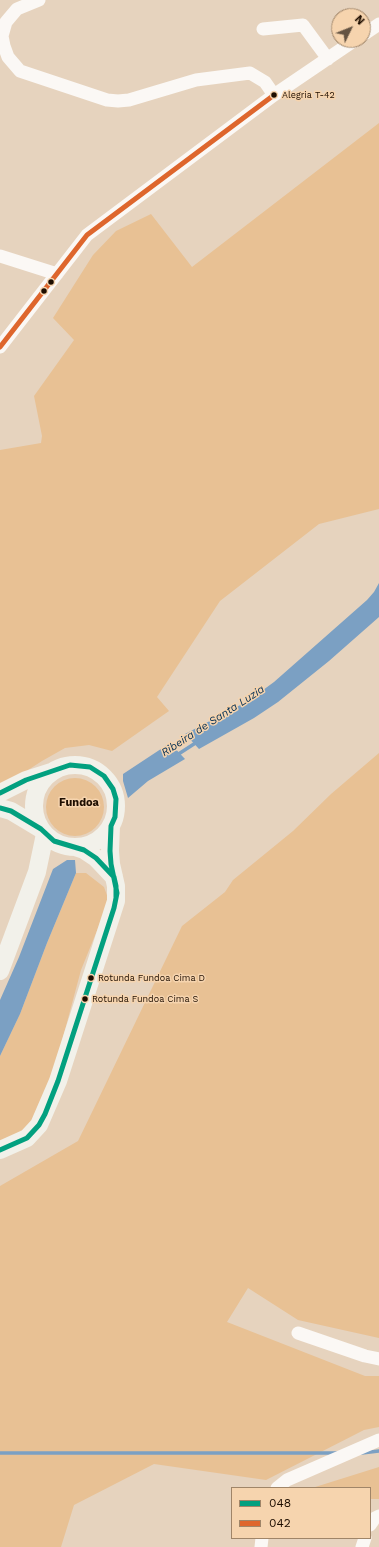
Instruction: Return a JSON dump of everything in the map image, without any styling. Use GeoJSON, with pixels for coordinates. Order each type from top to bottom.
{"type":"FeatureCollection","features":[{"type":"Feature","properties":{"kind":"main road"},"geometry":{"type":"LineString","coordinates":[[0,793],[26,780],[70,765],[83,766],[97,771],[109,782],[116,799],[116,808],[111,826],[110,851],[116,886],[116,901],[58,1081],[39,1125],[27,1138],[0,1150]]}},
{"type":"Feature","properties":{"kind":"main road"},"geometry":{"type":"LineString","coordinates":[[0,971],[37,872],[43,831],[35,814],[35,798],[40,784],[51,772]]}},
{"type":"Feature","properties":{"kind":"main road"},"geometry":{"type":"LineString","coordinates":[[0,808],[11,811],[43,831],[54,841],[75,847],[96,858],[114,877]]}},
{"type":"Feature","properties":{"kind":"main road"},"geometry":{"type":"LineString","coordinates":[[37,872],[57,854],[100,839],[111,826]]}},
{"type":"Feature","properties":{"kind":"street"},"geometry":{"type":"LineString","coordinates":[[39,0],[17,9],[6,22],[2,36],[8,57],[20,71],[107,100],[130,100],[196,80],[250,73],[265,82],[274,95]]}},
{"type":"Feature","properties":{"kind":"street"},"geometry":{"type":"LineString","coordinates":[[263,29],[303,25],[328,59]]}},
{"type":"Feature","properties":{"kind":"street"},"geometry":{"type":"LineString","coordinates":[[0,347],[87,235],[274,95],[344,48]]}},
{"type":"Feature","properties":{"kind":"street"},"geometry":{"type":"LineString","coordinates":[[0,256],[57,274]]}},
{"type":"Feature","properties":{"kind":"street"},"geometry":{"type":"LineString","coordinates":[[298,1333],[365,1356],[379,1359]]}},
{"type":"Feature","properties":{"kind":"street"},"geometry":{"type":"LineString","coordinates":[[278,1487],[287,1480],[379,1440]]}},
{"type":"Feature","properties":{"kind":"street"},"geometry":{"type":"LineString","coordinates":[[371,1524],[375,1518],[379,1516]]}},
{"type":"Feature","properties":{"kind":"shaded area"},"geometry":{"type":"Polygon","coordinates":[[[379,123],[379,509],[319,524],[220,601],[157,697],[169,711],[112,751],[89,745],[65,748],[11,781],[0,786],[0,450],[41,443],[42,436],[34,396],[74,340],[53,318],[93,255],[116,231],[151,214],[192,267],[379,123]]]}},
{"type":"Feature","properties":{"kind":"shaded area"},"geometry":{"type":"Polygon","coordinates":[[[379,753],[379,1338],[298,1320],[248,1288],[227,1322],[365,1376],[379,1376],[379,1427],[364,1430],[266,1480],[154,1464],[74,1505],[61,1547],[0,1547],[0,1186],[78,1141],[182,926],[225,892],[233,880],[293,831],[331,794],[379,753]]]}},
{"type":"Feature","properties":{"kind":"shaded area"},"geometry":{"type":"Polygon","coordinates":[[[75,778],[86,780],[99,791],[102,796],[104,807],[102,818],[91,831],[86,834],[75,836],[64,834],[51,823],[48,818],[46,807],[48,796],[59,783],[64,780],[75,778]]]}},
{"type":"Feature","properties":{"kind":"shaded area"},"geometry":{"type":"Polygon","coordinates":[[[76,873],[86,873],[104,887],[109,901],[81,970],[58,1056],[31,1129],[0,1141],[0,1056],[20,1014],[76,873]]]}},
{"type":"Feature","properties":{"kind":"shaded area"},"geometry":{"type":"Polygon","coordinates":[[[379,1467],[379,1499],[371,1499],[371,1487],[315,1487],[379,1467]]]}},
{"type":"Feature","properties":{"kind":"water"},"geometry":{"type":"Polygon","coordinates":[[[379,583],[379,617],[329,661],[278,702],[254,718],[199,749],[185,734],[248,701],[274,682],[367,600],[379,583]]]}},
{"type":"Feature","properties":{"kind":"water"},"geometry":{"type":"Polygon","coordinates":[[[170,743],[185,759],[148,781],[128,798],[123,781],[123,774],[170,743]]]}},
{"type":"Feature","properties":{"kind":"water"},"geometry":{"type":"Polygon","coordinates":[[[67,860],[75,860],[76,873],[20,1014],[0,1056],[0,1000],[19,957],[53,869],[67,860]]]}},
{"type":"Feature","properties":{"kind":"waterway","name":"Ribeira de Santa Luzia"},"geometry":{"type":"LineString","coordinates":[[177,755],[197,742]]}},
{"type":"Feature","properties":{"kind":"waterway"},"geometry":{"type":"LineString","coordinates":[[362,1453],[379,1451]]}},
{"type":"Feature","properties":{"kind":"waterway"},"geometry":{"type":"LineString","coordinates":[[0,1453],[338,1453]]}},
{"type":"Feature","properties":{"kind":"transit line","name":"042"},"geometry":{"type":"LineString","coordinates":[[0,347],[87,235],[274,95]]}},
{"type":"Feature","properties":{"kind":"transit line","name":"048"},"geometry":{"type":"LineString","coordinates":[[0,793],[26,780],[70,765],[90,767],[104,776],[113,789],[116,799],[115,817],[111,826],[110,851],[117,893],[114,908],[58,1081],[45,1114],[39,1125],[27,1138],[0,1150]]}},
{"type":"Feature","properties":{"kind":"transit line","name":"048"},"geometry":{"type":"LineString","coordinates":[[0,808],[11,811],[41,829],[54,841],[84,850],[96,858],[114,877],[116,897]]}},
{"type":"Feature","properties":{"kind":"place","name":"Alegria T-42"},"geometry":{"type":"Point","coordinates":[274,95]}},
{"type":"Feature","properties":{"kind":"place","name":"Rotunda Fundoa Cima D"},"geometry":{"type":"Point","coordinates":[91,978]}},
{"type":"Feature","properties":{"kind":"place","name":"Rotunda Fundoa Cima S"},"geometry":{"type":"Point","coordinates":[85,999]}},
{"type":"Feature","properties":{"kind":"district","name":"Fundoa"},"geometry":{"type":"Point","coordinates":[79,803]}}]}
